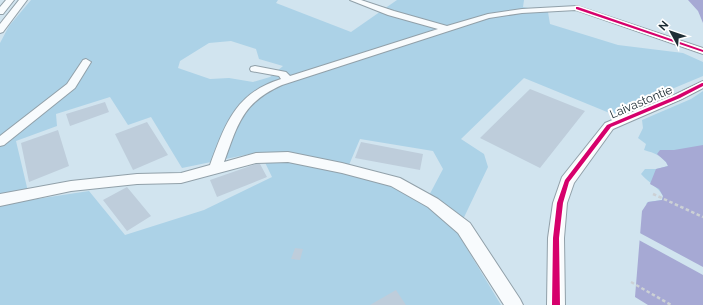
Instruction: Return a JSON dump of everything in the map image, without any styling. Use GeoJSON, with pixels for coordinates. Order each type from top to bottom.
{"type":"FeatureCollection","features":[{"type":"Feature","properties":{"kind":"street"},"geometry":{"type":"LineString","coordinates":[[0,12],[10,0]]}},
{"type":"Feature","properties":{"kind":"street"},"geometry":{"type":"LineString","coordinates":[[0,30],[24,0]]}},
{"type":"Feature","properties":{"kind":"street"},"geometry":{"type":"LineString","coordinates":[[354,0],[391,13],[447,29]]}},
{"type":"Feature","properties":{"kind":"street"},"geometry":{"type":"LineString","coordinates":[[215,169],[229,132],[243,109],[256,94],[278,83],[488,16],[575,4],[703,51]]}},
{"type":"Feature","properties":{"kind":"street"},"geometry":{"type":"LineString","coordinates":[[0,142],[71,86],[86,62]]}},
{"type":"Feature","properties":{"kind":"street"},"geometry":{"type":"LineString","coordinates":[[255,69],[282,74],[288,80]]}},
{"type":"Feature","properties":{"kind":"street","name":"Laivastontie"},"geometry":{"type":"LineString","coordinates":[[556,305],[556,238],[560,203],[568,181],[609,126],[678,97],[703,84]]}},
{"type":"Feature","properties":{"kind":"street"},"geometry":{"type":"LineString","coordinates":[[0,200],[71,186],[137,179],[180,178],[256,158],[288,157],[342,168],[395,182],[433,203],[464,228],[514,305]]}},
{"type":"Feature","properties":{"kind":"path"},"geometry":{"type":"LineString","coordinates":[[653,194],[703,216]]}},
{"type":"Feature","properties":{"kind":"path"},"geometry":{"type":"LineString","coordinates":[[631,282],[671,305]]}},
{"type":"Feature","properties":{"kind":"shaded area"},"geometry":{"type":"Polygon","coordinates":[[[31,0],[278,0],[276,3],[351,32],[397,0],[524,0],[523,7],[548,12],[550,24],[618,45],[683,53],[703,62],[703,76],[612,114],[524,78],[461,139],[484,154],[488,167],[457,232],[501,305],[0,305],[0,43],[9,26],[31,0]],[[231,41],[209,43],[180,61],[178,68],[210,79],[229,78],[253,82],[270,77],[283,66],[259,59],[256,49],[231,41]],[[110,97],[56,114],[57,126],[16,141],[30,200],[89,191],[125,235],[204,210],[272,177],[260,152],[182,168],[151,117],[128,125],[110,97]],[[360,139],[346,172],[397,188],[425,203],[443,169],[433,151],[360,139]]]}},
{"type":"Feature","properties":{"kind":"shaded area"},"geometry":{"type":"Polygon","coordinates":[[[688,0],[703,0],[703,23],[698,11],[688,0]]]}},
{"type":"Feature","properties":{"kind":"shaded area"},"geometry":{"type":"Polygon","coordinates":[[[703,91],[703,185],[674,219],[646,204],[648,202],[662,200],[663,196],[659,190],[641,174],[645,169],[656,169],[668,166],[661,157],[644,150],[646,144],[638,138],[643,128],[642,120],[691,99],[703,91]]]}},
{"type":"Feature","properties":{"kind":"shaded area"},"geometry":{"type":"Polygon","coordinates":[[[703,145],[703,305],[648,305],[635,297],[642,211],[648,202],[662,200],[663,196],[659,189],[650,184],[656,169],[668,166],[666,162],[657,154],[660,150],[674,150],[703,145]]]}},
{"type":"Feature","properties":{"kind":"pier"},"geometry":{"type":"Polygon","coordinates":[[[638,232],[703,267],[703,275],[637,239],[638,232]]]}},
{"type":"Feature","properties":{"kind":"building"},"geometry":{"type":"Polygon","coordinates":[[[530,89],[585,111],[540,168],[480,138],[530,89]]]}},
{"type":"Feature","properties":{"kind":"building"},"geometry":{"type":"Polygon","coordinates":[[[105,102],[109,112],[70,126],[66,114],[105,102]]]}},
{"type":"Feature","properties":{"kind":"building"},"geometry":{"type":"Polygon","coordinates":[[[147,122],[168,155],[133,170],[115,134],[147,122]]]}},
{"type":"Feature","properties":{"kind":"building"},"geometry":{"type":"Polygon","coordinates":[[[58,130],[69,166],[29,182],[21,143],[58,130]]]}},
{"type":"Feature","properties":{"kind":"building"},"geometry":{"type":"Polygon","coordinates":[[[361,142],[423,154],[420,170],[355,158],[361,142]]]}},
{"type":"Feature","properties":{"kind":"building"},"geometry":{"type":"Polygon","coordinates":[[[256,164],[260,164],[267,177],[217,197],[210,180],[256,164]]]}},
{"type":"Feature","properties":{"kind":"building"},"geometry":{"type":"Polygon","coordinates":[[[127,187],[151,216],[127,231],[103,200],[127,187]]]}},
{"type":"Feature","properties":{"kind":"building"},"geometry":{"type":"Polygon","coordinates":[[[295,248],[303,249],[300,260],[291,259],[295,248]]]}},
{"type":"Feature","properties":{"kind":"building"},"geometry":{"type":"Polygon","coordinates":[[[396,290],[406,305],[370,305],[396,290]]]}},
{"type":"Feature","properties":{"kind":"cycle path"},"geometry":{"type":"LineString","coordinates":[[577,8],[703,51]]}},
{"type":"Feature","properties":{"kind":"cycle path"},"geometry":{"type":"LineString","coordinates":[[556,305],[556,238],[560,203],[567,181],[609,126],[678,97],[703,84]]}}]}
